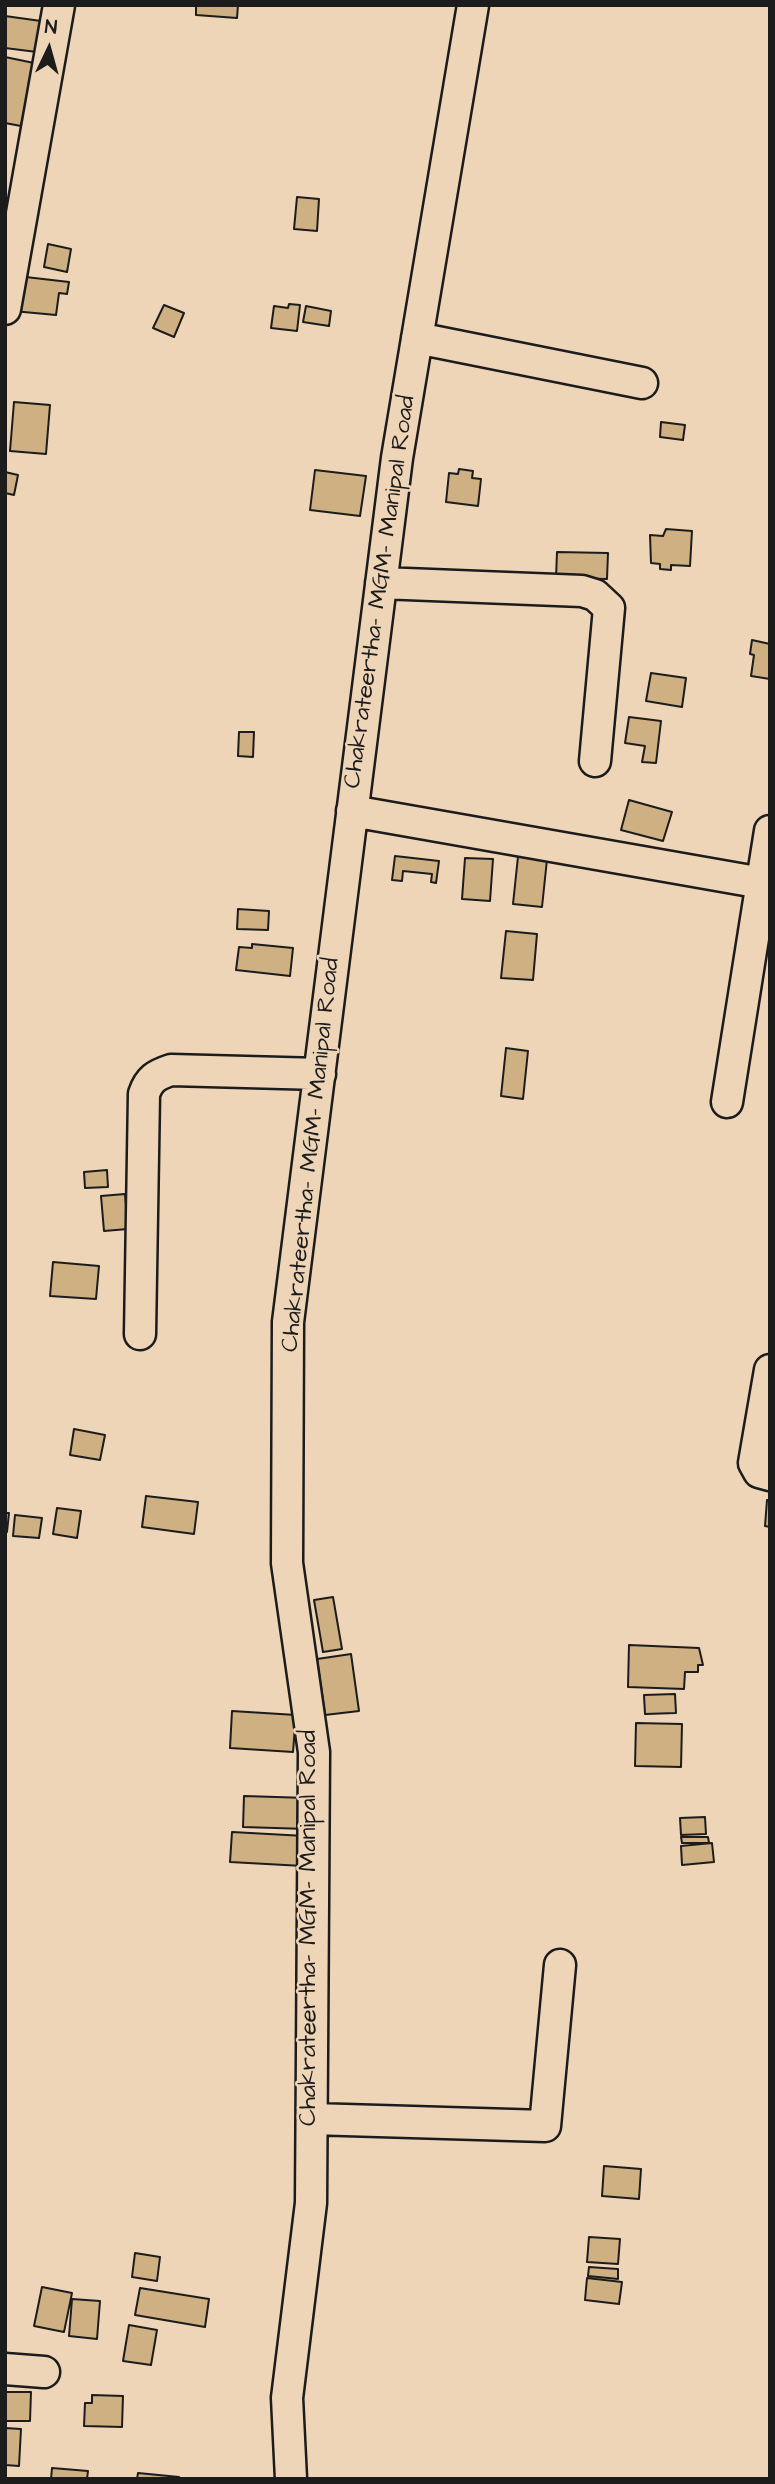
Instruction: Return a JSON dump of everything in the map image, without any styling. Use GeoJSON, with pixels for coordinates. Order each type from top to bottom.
{"type":"FeatureCollection","features":[{"type":"Feature","properties":{"kind":"street"},"geometry":{"type":"LineString","coordinates":[[5,309],[59,5]]}},
{"type":"Feature","properties":{"kind":"street","name":"Chakrateertha- MGM- Manipal Road"},"geometry":{"type":"LineString","coordinates":[[292,2479],[286,2398],[311,2203],[314,1752],[286,1563],[288,1321],[397,458],[473,5]]}},
{"type":"Feature","properties":{"kind":"street"},"geometry":{"type":"LineString","coordinates":[[417,338],[642,383]]}},
{"type":"Feature","properties":{"kind":"street"},"geometry":{"type":"LineString","coordinates":[[381,583],[582,591],[595,596],[609,608],[595,761]]}},
{"type":"Feature","properties":{"kind":"street"},"geometry":{"type":"LineString","coordinates":[[352,811],[766,881]]}},
{"type":"Feature","properties":{"kind":"street"},"geometry":{"type":"LineString","coordinates":[[727,1102],[766,881],[770,831]]}},
{"type":"Feature","properties":{"kind":"street"},"geometry":{"type":"LineString","coordinates":[[140,1334],[144,1094],[148,1083],[158,1074],[171,1070],[320,1073]]}},
{"type":"Feature","properties":{"kind":"street"},"geometry":{"type":"LineString","coordinates":[[770,1370],[754,1463],[759,1472],[770,1475]]}},
{"type":"Feature","properties":{"kind":"street"},"geometry":{"type":"LineString","coordinates":[[312,2119],[545,2126],[560,1965]]}},
{"type":"Feature","properties":{"kind":"street"},"geometry":{"type":"LineString","coordinates":[[5,2369],[44,2372]]}},
{"type":"Feature","properties":{"kind":"building"},"geometry":{"type":"Polygon","coordinates":[[[196,5],[238,5],[237,18],[196,15],[196,5]]]}},
{"type":"Feature","properties":{"kind":"building"},"geometry":{"type":"Polygon","coordinates":[[[5,16],[41,21],[37,52],[5,48],[5,16]]]}},
{"type":"Feature","properties":{"kind":"building"},"geometry":{"type":"Polygon","coordinates":[[[5,57],[34,63],[21,126],[5,123],[5,57]]]}},
{"type":"Feature","properties":{"kind":"building"},"geometry":{"type":"Polygon","coordinates":[[[297,197],[319,199],[317,231],[294,229],[297,197]]]}},
{"type":"Feature","properties":{"kind":"building"},"geometry":{"type":"Polygon","coordinates":[[[48,244],[71,249],[67,272],[44,267],[48,244]]]}},
{"type":"Feature","properties":{"kind":"building"},"geometry":{"type":"Polygon","coordinates":[[[17,276],[69,282],[67,294],[59,293],[56,315],[13,311],[17,276]]]}},
{"type":"Feature","properties":{"kind":"building"},"geometry":{"type":"Polygon","coordinates":[[[289,304],[300,305],[297,331],[271,328],[274,306],[288,308],[289,304]]]}},
{"type":"Feature","properties":{"kind":"building"},"geometry":{"type":"Polygon","coordinates":[[[164,305],[184,313],[174,337],[153,328],[164,305]]]}},
{"type":"Feature","properties":{"kind":"building"},"geometry":{"type":"Polygon","coordinates":[[[306,306],[331,311],[329,326],[303,322],[306,306]]]}},
{"type":"Feature","properties":{"kind":"building"},"geometry":{"type":"Polygon","coordinates":[[[14,402],[50,405],[46,454],[10,451],[14,402]]]}},
{"type":"Feature","properties":{"kind":"building"},"geometry":{"type":"Polygon","coordinates":[[[661,422],[685,425],[683,440],[660,437],[661,422]]]}},
{"type":"Feature","properties":{"kind":"building"},"geometry":{"type":"Polygon","coordinates":[[[459,469],[473,471],[472,478],[481,479],[478,506],[446,502],[449,473],[458,474],[459,469]]]}},
{"type":"Feature","properties":{"kind":"building"},"geometry":{"type":"Polygon","coordinates":[[[315,470],[366,476],[360,516],[310,510],[315,470]]]}},
{"type":"Feature","properties":{"kind":"building"},"geometry":{"type":"Polygon","coordinates":[[[5,472],[18,475],[14,495],[5,493],[5,472]]]}},
{"type":"Feature","properties":{"kind":"building"},"geometry":{"type":"Polygon","coordinates":[[[666,529],[692,531],[690,566],[671,565],[671,570],[660,569],[660,564],[651,563],[650,535],[663,536],[666,529]]]}},
{"type":"Feature","properties":{"kind":"building"},"geometry":{"type":"Polygon","coordinates":[[[557,552],[608,553],[607,579],[556,578],[557,552]]]}},
{"type":"Feature","properties":{"kind":"building"},"geometry":{"type":"Polygon","coordinates":[[[752,640],[770,644],[770,679],[751,676],[754,655],[750,654],[752,640]]]}},
{"type":"Feature","properties":{"kind":"building"},"geometry":{"type":"Polygon","coordinates":[[[651,673],[686,678],[682,707],[646,701],[651,673]]]}},
{"type":"Feature","properties":{"kind":"building"},"geometry":{"type":"Polygon","coordinates":[[[629,717],[661,721],[656,763],[642,762],[645,746],[625,743],[629,717]]]}},
{"type":"Feature","properties":{"kind":"building"},"geometry":{"type":"Polygon","coordinates":[[[239,732],[254,732],[253,757],[238,756],[239,732]]]}},
{"type":"Feature","properties":{"kind":"building"},"geometry":{"type":"Polygon","coordinates":[[[629,800],[672,812],[663,841],[621,830],[629,800]]]}},
{"type":"Feature","properties":{"kind":"building"},"geometry":{"type":"Polygon","coordinates":[[[519,847],[548,850],[542,907],[513,904],[519,847]]]}},
{"type":"Feature","properties":{"kind":"building"},"geometry":{"type":"Polygon","coordinates":[[[395,856],[439,861],[436,883],[431,882],[432,874],[403,871],[402,881],[392,880],[395,856]]]}},
{"type":"Feature","properties":{"kind":"building"},"geometry":{"type":"Polygon","coordinates":[[[465,858],[493,859],[490,901],[462,899],[465,858]]]}},
{"type":"Feature","properties":{"kind":"building"},"geometry":{"type":"Polygon","coordinates":[[[238,909],[269,911],[268,930],[237,929],[238,909]]]}},
{"type":"Feature","properties":{"kind":"building"},"geometry":{"type":"Polygon","coordinates":[[[506,931],[537,934],[533,980],[501,978],[506,931]]]}},
{"type":"Feature","properties":{"kind":"building"},"geometry":{"type":"Polygon","coordinates":[[[252,944],[293,948],[290,976],[236,970],[239,947],[252,948],[252,944]]]}},
{"type":"Feature","properties":{"kind":"building"},"geometry":{"type":"Polygon","coordinates":[[[506,1048],[528,1051],[523,1099],[501,1096],[506,1048]]]}},
{"type":"Feature","properties":{"kind":"building"},"geometry":{"type":"Polygon","coordinates":[[[107,1170],[108,1187],[85,1188],[84,1172],[107,1170]]]}},
{"type":"Feature","properties":{"kind":"building"},"geometry":{"type":"Polygon","coordinates":[[[125,1194],[128,1229],[104,1231],[101,1196],[125,1194]]]}},
{"type":"Feature","properties":{"kind":"building"},"geometry":{"type":"Polygon","coordinates":[[[53,1262],[99,1266],[96,1299],[50,1296],[53,1262]]]}},
{"type":"Feature","properties":{"kind":"building"},"geometry":{"type":"Polygon","coordinates":[[[74,1429],[105,1435],[100,1460],[70,1455],[74,1429]]]}},
{"type":"Feature","properties":{"kind":"building"},"geometry":{"type":"Polygon","coordinates":[[[146,1496],[198,1502],[194,1534],[142,1527],[146,1496]]]}},
{"type":"Feature","properties":{"kind":"building"},"geometry":{"type":"Polygon","coordinates":[[[767,1500],[770,1500],[770,1527],[765,1526],[767,1500]]]}},
{"type":"Feature","properties":{"kind":"building"},"geometry":{"type":"Polygon","coordinates":[[[57,1508],[81,1511],[77,1538],[53,1534],[57,1508]]]}},
{"type":"Feature","properties":{"kind":"building"},"geometry":{"type":"Polygon","coordinates":[[[5,1513],[9,1513],[7,1532],[5,1531],[5,1513]]]}},
{"type":"Feature","properties":{"kind":"building"},"geometry":{"type":"Polygon","coordinates":[[[15,1515],[42,1518],[39,1538],[13,1536],[15,1515]]]}},
{"type":"Feature","properties":{"kind":"building"},"geometry":{"type":"Polygon","coordinates":[[[333,1597],[342,1649],[323,1652],[314,1600],[333,1597]]]}},
{"type":"Feature","properties":{"kind":"building"},"geometry":{"type":"Polygon","coordinates":[[[629,1645],[699,1648],[703,1665],[698,1665],[698,1672],[685,1672],[684,1689],[628,1687],[629,1645]]]}},
{"type":"Feature","properties":{"kind":"building"},"geometry":{"type":"Polygon","coordinates":[[[351,1654],[359,1711],[325,1715],[317,1659],[351,1654]]]}},
{"type":"Feature","properties":{"kind":"building"},"geometry":{"type":"Polygon","coordinates":[[[675,1694],[676,1713],[645,1714],[644,1695],[675,1694]]]}},
{"type":"Feature","properties":{"kind":"building"},"geometry":{"type":"Polygon","coordinates":[[[232,1711],[296,1715],[293,1752],[230,1748],[232,1711]]]}},
{"type":"Feature","properties":{"kind":"building"},"geometry":{"type":"Polygon","coordinates":[[[636,1723],[682,1724],[681,1767],[635,1766],[636,1723]]]}},
{"type":"Feature","properties":{"kind":"building"},"geometry":{"type":"Polygon","coordinates":[[[244,1796],[308,1798],[307,1829],[243,1827],[244,1796]]]}},
{"type":"Feature","properties":{"kind":"building"},"geometry":{"type":"Polygon","coordinates":[[[705,1817],[706,1834],[681,1835],[680,1818],[705,1817]]]}},
{"type":"Feature","properties":{"kind":"building"},"geometry":{"type":"Polygon","coordinates":[[[232,1832],[305,1836],[303,1866],[230,1862],[232,1832]]]}},
{"type":"Feature","properties":{"kind":"building"},"geometry":{"type":"Polygon","coordinates":[[[681,1837],[708,1837],[709,1843],[682,1843],[681,1837]]]}},
{"type":"Feature","properties":{"kind":"building"},"geometry":{"type":"Polygon","coordinates":[[[712,1843],[714,1862],[682,1865],[681,1846],[712,1843]]]}},
{"type":"Feature","properties":{"kind":"building"},"geometry":{"type":"Polygon","coordinates":[[[604,2166],[641,2169],[639,2199],[602,2196],[604,2166]]]}},
{"type":"Feature","properties":{"kind":"building"},"geometry":{"type":"Polygon","coordinates":[[[589,2237],[620,2239],[618,2264],[587,2262],[589,2237]]]}},
{"type":"Feature","properties":{"kind":"building"},"geometry":{"type":"Polygon","coordinates":[[[135,2253],[160,2257],[157,2281],[132,2277],[135,2253]]]}},
{"type":"Feature","properties":{"kind":"building"},"geometry":{"type":"Polygon","coordinates":[[[589,2267],[618,2269],[618,2279],[588,2276],[589,2267]]]}},
{"type":"Feature","properties":{"kind":"building"},"geometry":{"type":"Polygon","coordinates":[[[587,2278],[622,2282],[619,2304],[585,2300],[587,2278]]]}},
{"type":"Feature","properties":{"kind":"building"},"geometry":{"type":"Polygon","coordinates":[[[42,2287],[72,2293],[64,2332],[34,2326],[42,2287]]]}},
{"type":"Feature","properties":{"kind":"building"},"geometry":{"type":"Polygon","coordinates":[[[140,2288],[209,2299],[205,2327],[135,2315],[140,2288]]]}},
{"type":"Feature","properties":{"kind":"building"},"geometry":{"type":"Polygon","coordinates":[[[72,2299],[100,2301],[97,2339],[69,2336],[72,2299]]]}},
{"type":"Feature","properties":{"kind":"building"},"geometry":{"type":"Polygon","coordinates":[[[129,2325],[157,2330],[151,2365],[123,2361],[129,2325]]]}},
{"type":"Feature","properties":{"kind":"building"},"geometry":{"type":"Polygon","coordinates":[[[5,2392],[31,2392],[30,2421],[5,2421],[5,2392]]]}},
{"type":"Feature","properties":{"kind":"building"},"geometry":{"type":"Polygon","coordinates":[[[92,2395],[123,2396],[122,2427],[84,2426],[85,2403],[92,2403],[92,2395]]]}},
{"type":"Feature","properties":{"kind":"building"},"geometry":{"type":"Polygon","coordinates":[[[5,2428],[21,2429],[19,2466],[5,2465],[5,2428]]]}},
{"type":"Feature","properties":{"kind":"building"},"geometry":{"type":"Polygon","coordinates":[[[52,2468],[88,2471],[87,2479],[51,2479],[52,2468]]]}},
{"type":"Feature","properties":{"kind":"building"},"geometry":{"type":"Polygon","coordinates":[[[138,2473],[179,2477],[179,2479],[137,2479],[138,2473]]]}}]}
